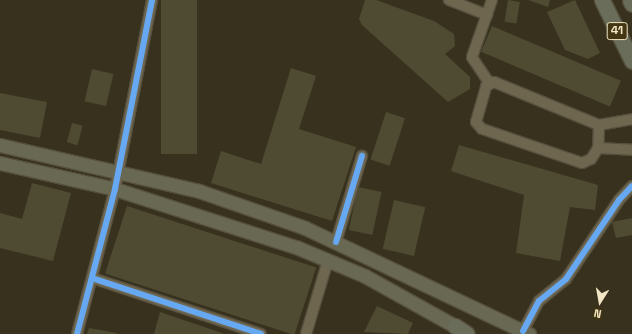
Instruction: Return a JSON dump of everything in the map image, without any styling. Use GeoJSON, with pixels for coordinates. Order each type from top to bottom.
{"type":"FeatureCollection","features":[{"type":"Feature","properties":{"kind":"highway","name":"41"},"geometry":{"type":"LineString","coordinates":[[602,0],[632,61]]}},
{"type":"Feature","properties":{"kind":"highway","name":"41"},"geometry":{"type":"LineString","coordinates":[[630,0],[632,4]]}},
{"type":"Feature","properties":{"kind":"highway"},"geometry":{"type":"LineString","coordinates":[[455,326],[468,334]]}},
{"type":"Feature","properties":{"kind":"main road"},"geometry":{"type":"LineString","coordinates":[[0,146],[118,171],[199,191],[336,242],[526,333]]}},
{"type":"Feature","properties":{"kind":"main road"},"geometry":{"type":"LineString","coordinates":[[0,164],[114,189],[193,212],[328,260],[365,276],[455,326]]}},
{"type":"Feature","properties":{"kind":"street"},"geometry":{"type":"LineString","coordinates":[[77,334],[114,189],[152,0]]}},
{"type":"Feature","properties":{"kind":"street"},"geometry":{"type":"LineString","coordinates":[[449,0],[487,15]]}},
{"type":"Feature","properties":{"kind":"street"},"geometry":{"type":"LineString","coordinates":[[490,84],[472,57],[492,0]]}},
{"type":"Feature","properties":{"kind":"street"},"geometry":{"type":"LineString","coordinates":[[599,125],[598,148],[591,159],[582,163],[482,129],[476,122],[486,86],[494,82],[599,125],[632,119]]}},
{"type":"Feature","properties":{"kind":"street"},"geometry":{"type":"LineString","coordinates":[[598,148],[632,150]]}},
{"type":"Feature","properties":{"kind":"street"},"geometry":{"type":"LineString","coordinates":[[336,242],[362,156]]}},
{"type":"Feature","properties":{"kind":"street"},"geometry":{"type":"LineString","coordinates":[[526,333],[539,301],[566,279],[619,200],[632,186]]}},
{"type":"Feature","properties":{"kind":"street"},"geometry":{"type":"LineString","coordinates":[[306,334],[328,260]]}},
{"type":"Feature","properties":{"kind":"street"},"geometry":{"type":"LineString","coordinates":[[92,278],[261,334]]}},
{"type":"Feature","properties":{"kind":"building"},"geometry":{"type":"Polygon","coordinates":[[[161,0],[197,0],[197,154],[161,154],[161,0]]]}},
{"type":"Feature","properties":{"kind":"building"},"geometry":{"type":"Polygon","coordinates":[[[365,0],[376,0],[434,21],[454,34],[455,46],[445,54],[470,77],[470,89],[448,102],[362,25],[359,19],[365,0]]]}},
{"type":"Feature","properties":{"kind":"building"},"geometry":{"type":"Polygon","coordinates":[[[508,0],[520,2],[516,24],[505,22],[508,0]]]}},
{"type":"Feature","properties":{"kind":"building"},"geometry":{"type":"Polygon","coordinates":[[[528,0],[550,0],[548,7],[528,0]]]}},
{"type":"Feature","properties":{"kind":"building"},"geometry":{"type":"Polygon","coordinates":[[[575,0],[600,53],[588,59],[565,50],[547,12],[575,0]]]}},
{"type":"Feature","properties":{"kind":"building"},"geometry":{"type":"Polygon","coordinates":[[[492,26],[621,81],[610,106],[481,52],[492,26]]]}},
{"type":"Feature","properties":{"kind":"building"},"geometry":{"type":"Polygon","coordinates":[[[291,68],[316,76],[299,129],[356,147],[332,221],[211,183],[221,151],[261,164],[291,68]]]}},
{"type":"Feature","properties":{"kind":"building"},"geometry":{"type":"Polygon","coordinates":[[[92,69],[113,74],[106,106],[85,101],[92,69]]]}},
{"type":"Feature","properties":{"kind":"building"},"geometry":{"type":"Polygon","coordinates":[[[0,93],[47,102],[40,138],[0,130],[0,93]]]}},
{"type":"Feature","properties":{"kind":"building"},"geometry":{"type":"Polygon","coordinates":[[[386,112],[405,118],[390,166],[371,160],[386,112]]]}},
{"type":"Feature","properties":{"kind":"building"},"geometry":{"type":"Polygon","coordinates":[[[72,123],[83,126],[77,145],[67,142],[72,123]]]}},
{"type":"Feature","properties":{"kind":"building"},"geometry":{"type":"Polygon","coordinates":[[[459,145],[598,185],[595,210],[570,207],[560,261],[516,253],[524,195],[451,171],[459,145]]]}},
{"type":"Feature","properties":{"kind":"building"},"geometry":{"type":"Polygon","coordinates":[[[32,183],[71,193],[53,261],[0,248],[0,213],[22,219],[32,183]]]}},
{"type":"Feature","properties":{"kind":"building"},"geometry":{"type":"Polygon","coordinates":[[[358,187],[381,192],[372,235],[349,230],[358,187]]]}},
{"type":"Feature","properties":{"kind":"building"},"geometry":{"type":"Polygon","coordinates":[[[394,200],[425,207],[414,256],[383,249],[394,200]]]}},
{"type":"Feature","properties":{"kind":"building"},"geometry":{"type":"Polygon","coordinates":[[[127,206],[316,267],[295,334],[105,274],[127,206]]]}},
{"type":"Feature","properties":{"kind":"building"},"geometry":{"type":"Polygon","coordinates":[[[632,218],[632,235],[616,238],[612,222],[632,218]]]}},
{"type":"Feature","properties":{"kind":"building"},"geometry":{"type":"Polygon","coordinates":[[[377,306],[413,323],[408,334],[364,332],[377,306]]]}},
{"type":"Feature","properties":{"kind":"building"},"geometry":{"type":"Polygon","coordinates":[[[160,312],[225,334],[154,334],[160,312]]]}},
{"type":"Feature","properties":{"kind":"building"},"geometry":{"type":"Polygon","coordinates":[[[89,328],[117,333],[117,334],[87,334],[89,328]]]}},
{"type":"Feature","properties":{"kind":"cycle path"},"geometry":{"type":"LineString","coordinates":[[77,334],[115,189],[152,0]]}},
{"type":"Feature","properties":{"kind":"cycle path"},"geometry":{"type":"LineString","coordinates":[[336,242],[362,156]]}},
{"type":"Feature","properties":{"kind":"cycle path"},"geometry":{"type":"LineString","coordinates":[[523,331],[539,301],[566,279],[619,200],[632,186]]}},
{"type":"Feature","properties":{"kind":"cycle path"},"geometry":{"type":"LineString","coordinates":[[92,278],[261,334]]}}]}
